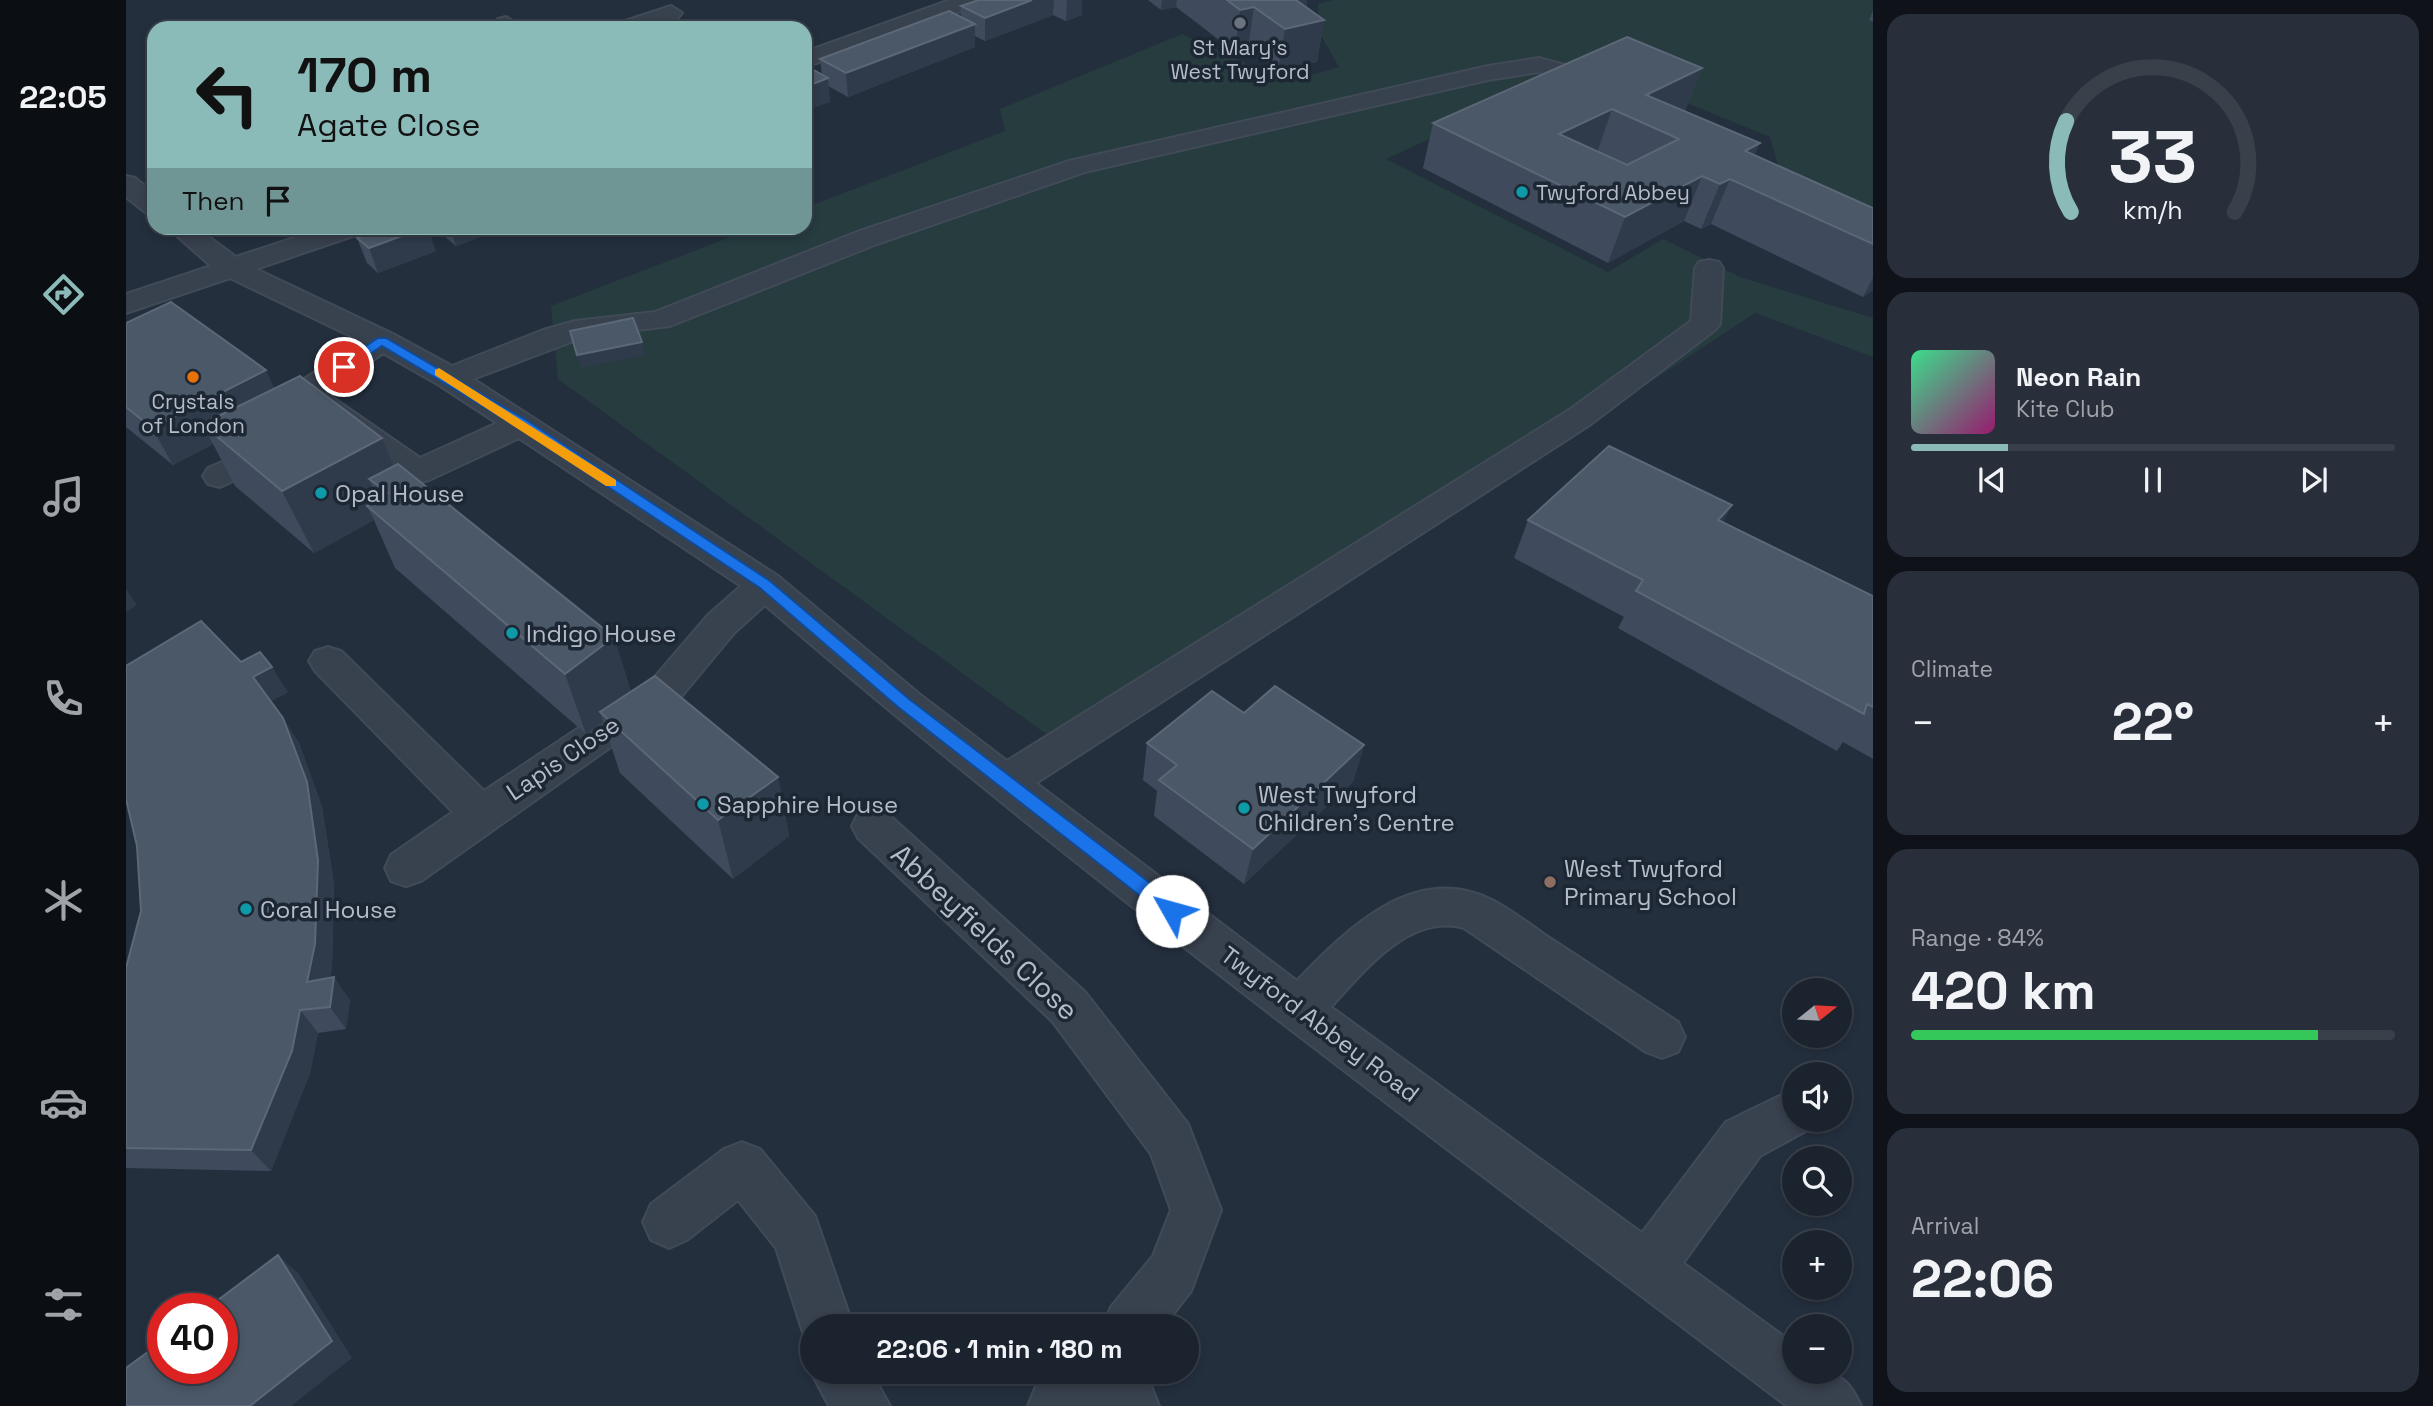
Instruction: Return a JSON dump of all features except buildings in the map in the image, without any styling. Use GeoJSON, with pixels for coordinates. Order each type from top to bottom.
{"type":"FeatureCollection","features":[{"type":"Feature","properties":{"kind":"street"},"geometry":{"type":"LineString","coordinates":[[812,58],[970,0]]}},
{"type":"Feature","properties":{"kind":"street"},"geometry":{"type":"LineString","coordinates":[[648,21],[671,13]]}},
{"type":"Feature","properties":{"kind":"street"},"geometry":{"type":"LineString","coordinates":[[450,378],[553,336],[585,327],[660,320],[867,238],[1078,166],[1488,73],[1539,65],[1582,77],[1576,85],[1538,102]]}},
{"type":"Feature","properties":{"kind":"street"},"geometry":{"type":"LineString","coordinates":[[126,184],[147,200]]}},
{"type":"Feature","properties":{"kind":"street","name":"Twyford Abbey Road"},"geometry":{"type":"LineString","coordinates":[[190,235],[233,269],[382,341],[450,378],[765,584],[904,703],[1299,1010],[1833,1406]]}},
{"type":"Feature","properties":{"kind":"street"},"geometry":{"type":"LineString","coordinates":[[126,304],[329,235]]}},
{"type":"Feature","properties":{"kind":"street"},"geometry":{"type":"LineString","coordinates":[[1007,781],[1580,417],[1705,324],[1709,268]]}},
{"type":"Feature","properties":{"kind":"street"},"geometry":{"type":"LineString","coordinates":[[382,341],[305,393],[417,472],[523,424]]}},
{"type":"Feature","properties":{"kind":"street"},"geometry":{"type":"LineString","coordinates":[[220,476],[341,418]]}},
{"type":"Feature","properties":{"kind":"street","name":"Lapis Close"},"geometry":{"type":"LineString","coordinates":[[406,868],[667,688],[721,624],[765,584]]}},
{"type":"Feature","properties":{"kind":"street","name":"Lapis Close"},"geometry":{"type":"LineString","coordinates":[[328,661],[481,814]]}},
{"type":"Feature","properties":{"kind":"street","name":"Abbeyfields Close"},"geometry":{"type":"LineString","coordinates":[[873,826],[1069,1007],[1171,1141],[1196,1210],[1172,1273],[1140,1314]]}},
{"type":"Feature","properties":{"kind":"street"},"geometry":{"type":"LineString","coordinates":[[1299,1010],[1361,947],[1403,916],[1444,906],[1476,914],[1662,1037]]}},
{"type":"Feature","properties":{"kind":"street"},"geometry":{"type":"LineString","coordinates":[[1647,1269],[1743,1139],[1782,1118]]}},
{"type":"Feature","properties":{"kind":"street"},"geometry":{"type":"LineString","coordinates":[[669,1222],[742,1166],[797,1234],[822,1314]]}},
{"type":"Feature","properties":{"kind":"street"},"geometry":{"type":"LineString","coordinates":[[846,1384],[862,1406]]}},
{"type":"Feature","properties":{"kind":"street"},"geometry":{"type":"LineString","coordinates":[[1056,1406],[1081,1384]]}},
{"type":"Feature","properties":{"kind":"street"},"geometry":{"type":"LineString","coordinates":[[1108,1384],[1131,1406]]}},
{"type":"Feature","properties":{"kind":"green space"},"geometry":{"type":"Polygon","coordinates":[[[1333,0],[1873,0],[1873,210],[1779,169],[1770,137],[1650,88],[1560,79],[1386,159],[1608,272],[1663,239],[1740,277],[1873,318],[1873,357],[1755,313],[1079,758],[558,379],[551,306],[736,235],[812,235],[812,205],[1005,131],[1000,109],[1182,34],[1287,82],[1339,67],[1320,34],[1318,4],[1333,0]]]}},
{"type":"Feature","properties":{"kind":"slow traffic"},"geometry":{"type":"LineString","coordinates":[[439,372],[611,483]]}},
{"type":"Feature","properties":{"kind":"place","name":"St Mary's West Twyford"},"geometry":{"type":"Point","coordinates":[1240,23]}},
{"type":"Feature","properties":{"kind":"place","name":"Twyford Abbey"},"geometry":{"type":"Point","coordinates":[1522,192]}},
{"type":"Feature","properties":{"kind":"place","name":"Crystals of London"},"geometry":{"type":"Point","coordinates":[193,377]}},
{"type":"Feature","properties":{"kind":"place","name":"Opal House"},"geometry":{"type":"Point","coordinates":[321,493]}},
{"type":"Feature","properties":{"kind":"place","name":"Indigo House"},"geometry":{"type":"Point","coordinates":[512,633]}},
{"type":"Feature","properties":{"kind":"place","name":"Sapphire House"},"geometry":{"type":"Point","coordinates":[703,804]}},
{"type":"Feature","properties":{"kind":"place","name":"West Twyford Children's Centre"},"geometry":{"type":"Point","coordinates":[1244,808]}},
{"type":"Feature","properties":{"kind":"place","name":"West Twyford Primary School"},"geometry":{"type":"Point","coordinates":[1550,882]}},
{"type":"Feature","properties":{"kind":"place","name":"Coral House"},"geometry":{"type":"Point","coordinates":[246,909]}},
{"type":"Feature","properties":{"kind":"route"},"geometry":{"type":"LineString","coordinates":[[344,367],[382,341],[450,378],[523,424],[765,584],[904,703],[971,752],[1172,911]]}}]}
